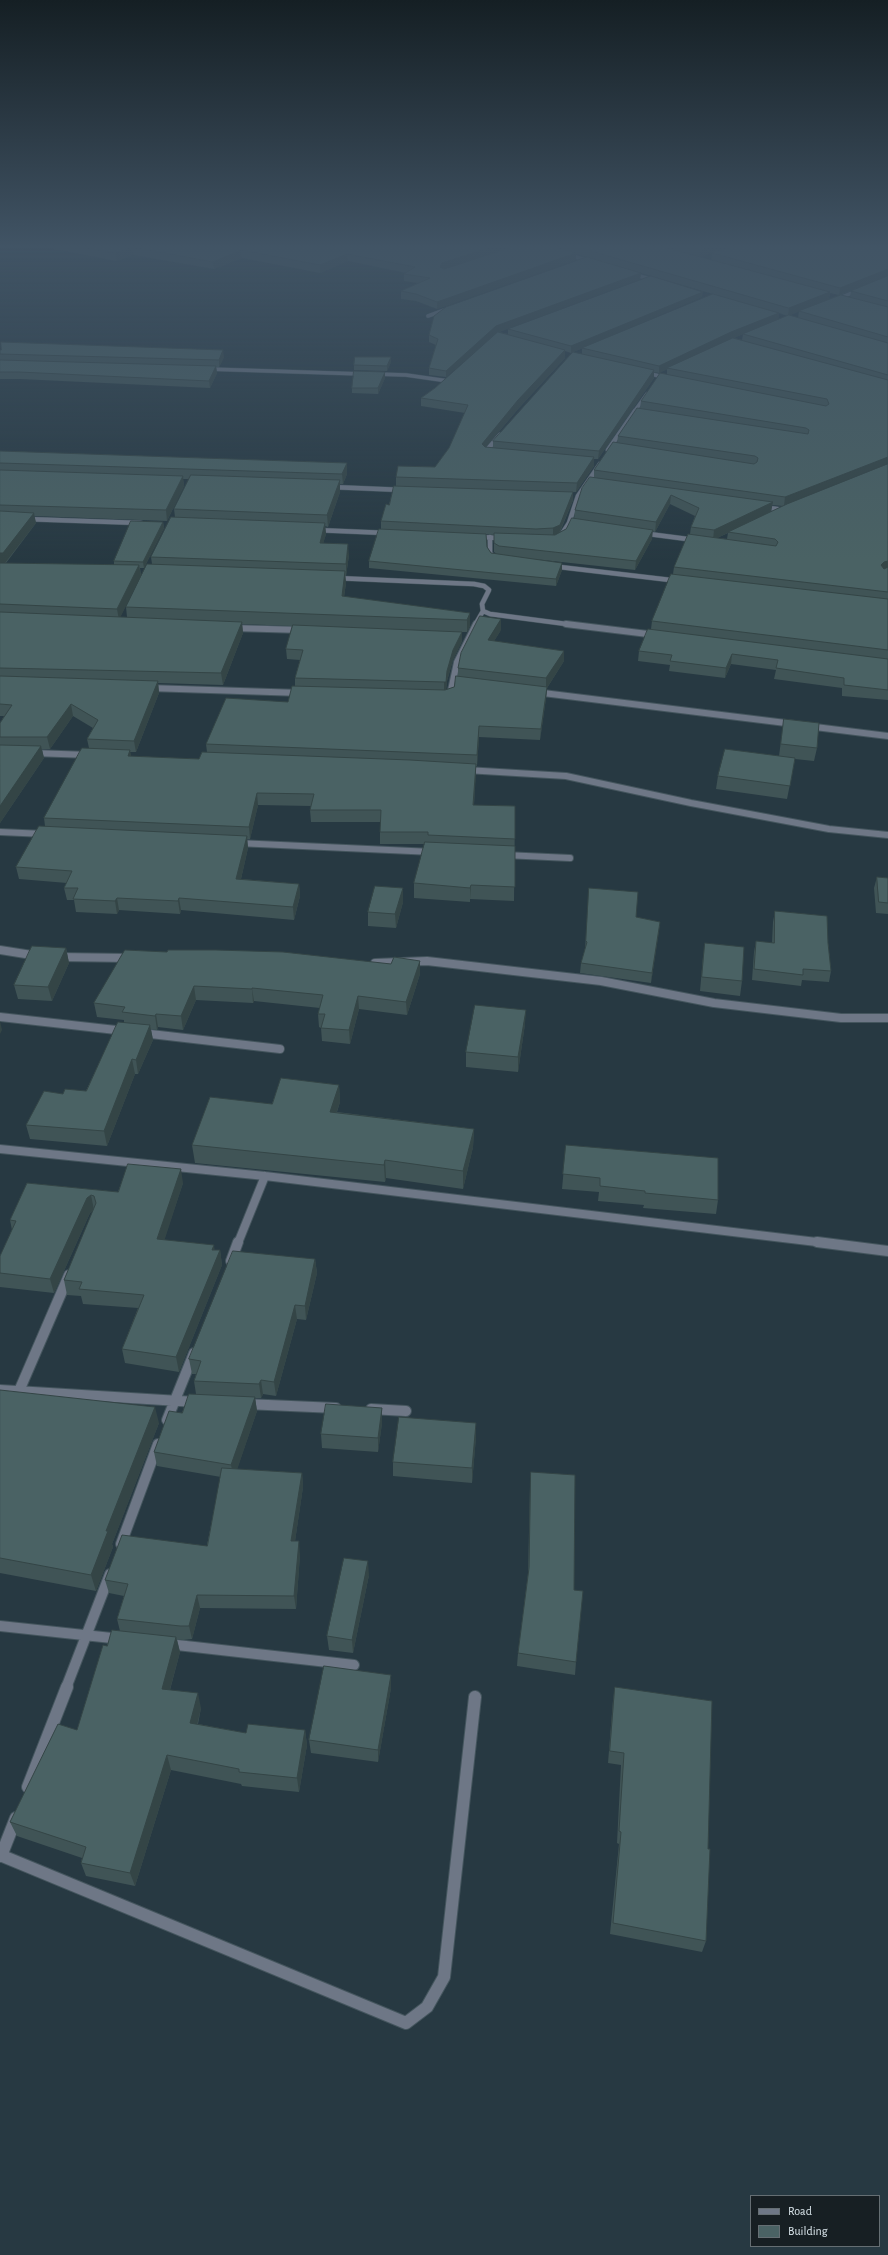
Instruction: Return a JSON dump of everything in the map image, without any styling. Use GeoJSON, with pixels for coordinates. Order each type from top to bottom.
{"type":"FeatureCollection","features":[{"type":"Feature","properties":{"kind":"street"},"geometry":{"type":"LineString","coordinates":[[199,369],[406,375],[448,381]]}},
{"type":"Feature","properties":{"kind":"street"},"geometry":{"type":"LineString","coordinates":[[637,371],[659,376],[659,378],[667,380]]}},
{"type":"Feature","properties":{"kind":"street"},"geometry":{"type":"LineString","coordinates":[[659,376],[666,373]]}},
{"type":"Feature","properties":{"kind":"street"},"geometry":{"type":"LineString","coordinates":[[443,385],[453,376]]}},
{"type":"Feature","properties":{"kind":"street"},"geometry":{"type":"LineString","coordinates":[[554,540],[562,536],[569,523],[578,496],[633,412],[650,390]]}},
{"type":"Feature","properties":{"kind":"street"},"geometry":{"type":"LineString","coordinates":[[633,412],[641,413]]}},
{"type":"Feature","properties":{"kind":"street"},"geometry":{"type":"LineString","coordinates":[[492,453],[485,452],[505,430]]}},
{"type":"Feature","properties":{"kind":"street"},"geometry":{"type":"LineString","coordinates":[[611,447],[618,448]]}},
{"type":"Feature","properties":{"kind":"street"},"geometry":{"type":"LineString","coordinates":[[592,463],[600,463]]}},
{"type":"Feature","properties":{"kind":"street"},"geometry":{"type":"LineString","coordinates":[[588,482],[596,483]]}},
{"type":"Feature","properties":{"kind":"street"},"geometry":{"type":"LineString","coordinates":[[324,487],[412,490]]}},
{"type":"Feature","properties":{"kind":"street"},"geometry":{"type":"LineString","coordinates":[[570,496],[578,496]]}},
{"type":"Feature","properties":{"kind":"street"},"geometry":{"type":"LineString","coordinates":[[753,506],[784,510]]}},
{"type":"Feature","properties":{"kind":"street"},"geometry":{"type":"LineString","coordinates":[[771,516],[792,507]]}},
{"type":"Feature","properties":{"kind":"street"},"geometry":{"type":"LineString","coordinates":[[15,519],[146,524]]}},
{"type":"Feature","properties":{"kind":"street"},"geometry":{"type":"LineString","coordinates":[[569,523],[576,524]]}},
{"type":"Feature","properties":{"kind":"street"},"geometry":{"type":"LineString","coordinates":[[310,530],[396,533]]}},
{"type":"Feature","properties":{"kind":"street"},"geometry":{"type":"LineString","coordinates":[[638,532],[700,541]]}},
{"type":"Feature","properties":{"kind":"street"},"geometry":{"type":"LineString","coordinates":[[474,536],[513,539]]}},
{"type":"Feature","properties":{"kind":"street"},"geometry":{"type":"LineString","coordinates":[[490,537],[490,553],[492,557],[506,560]]}},
{"type":"Feature","properties":{"kind":"street"},"geometry":{"type":"LineString","coordinates":[[544,565],[682,581]]}},
{"type":"Feature","properties":{"kind":"street"},"geometry":{"type":"LineString","coordinates":[[330,578],[484,586],[489,590],[482,604],[482,611],[468,637],[451,682],[450,694],[445,697],[437,697]]}},
{"type":"Feature","properties":{"kind":"street"},"geometry":{"type":"LineString","coordinates":[[482,611],[490,614],[662,636]]}},
{"type":"Feature","properties":{"kind":"street"},"geometry":{"type":"LineString","coordinates":[[224,627],[311,631]]}},
{"type":"Feature","properties":{"kind":"street"},"geometry":{"type":"LineString","coordinates":[[460,636],[468,637]]}},
{"type":"Feature","properties":{"kind":"street"},"geometry":{"type":"LineString","coordinates":[[451,682],[458,683]]}},
{"type":"Feature","properties":{"kind":"street"},"geometry":{"type":"LineString","coordinates":[[143,687],[310,693]]}},
{"type":"Feature","properties":{"kind":"street"},"geometry":{"type":"LineString","coordinates":[[529,692],[888,736]]}},
{"type":"Feature","properties":{"kind":"street"},"geometry":{"type":"LineString","coordinates":[[24,753],[95,756]]}},
{"type":"Feature","properties":{"kind":"street"},"geometry":{"type":"LineString","coordinates":[[457,770],[566,776],[822,828],[888,835]]}},
{"type":"Feature","properties":{"kind":"street"},"geometry":{"type":"LineString","coordinates":[[0,832],[53,835]]}},
{"type":"Feature","properties":{"kind":"street"},"geometry":{"type":"LineString","coordinates":[[231,843],[444,852]]}},
{"type":"Feature","properties":{"kind":"street"},"geometry":{"type":"LineString","coordinates":[[499,855],[570,858]]}},
{"type":"Feature","properties":{"kind":"street"},"geometry":{"type":"LineString","coordinates":[[0,950],[42,956],[142,958]]}},
{"type":"Feature","properties":{"kind":"street"},"geometry":{"type":"LineString","coordinates":[[369,963],[427,961],[601,981],[714,1003],[841,1018],[888,1018]]}},
{"type":"Feature","properties":{"kind":"street"},"geometry":{"type":"LineString","coordinates":[[0,1017],[280,1049]]}},
{"type":"Feature","properties":{"kind":"street"},"geometry":{"type":"LineString","coordinates":[[0,1149],[265,1176],[888,1251]]}},
{"type":"Feature","properties":{"kind":"street"},"geometry":{"type":"LineString","coordinates":[[227,1270],[265,1176]]}},
{"type":"Feature","properties":{"kind":"street"},"geometry":{"type":"LineString","coordinates":[[19,1391],[73,1267]]}},
{"type":"Feature","properties":{"kind":"street"},"geometry":{"type":"LineString","coordinates":[[198,1343],[174,1401],[87,1636],[1,1856],[406,2023],[428,2007],[444,1977],[475,1697]]}},
{"type":"Feature","properties":{"kind":"street"},"geometry":{"type":"LineString","coordinates":[[0,1390],[205,1402]]}},
{"type":"Feature","properties":{"kind":"street"},"geometry":{"type":"LineString","coordinates":[[236,1403],[344,1408]]}},
{"type":"Feature","properties":{"kind":"street"},"geometry":{"type":"LineString","coordinates":[[360,1409],[406,1411]]}},
{"type":"Feature","properties":{"kind":"street"},"geometry":{"type":"LineString","coordinates":[[0,1626],[134,1641]]}},
{"type":"Feature","properties":{"kind":"street"},"geometry":{"type":"LineString","coordinates":[[158,1643],[354,1665]]}},
{"type":"Feature","properties":{"kind":"building"},"geometry":{"type":"Polygon","coordinates":[[[0,351],[223,351],[219,360],[0,354],[0,351]]]}},
{"type":"Feature","properties":{"kind":"building"},"geometry":{"type":"Polygon","coordinates":[[[434,351],[468,351],[446,371],[429,368],[434,351]]]}},
{"type":"Feature","properties":{"kind":"building"},"geometry":{"type":"Polygon","coordinates":[[[476,351],[564,351],[518,400],[482,444],[485,447],[594,457],[577,483],[396,477],[398,466],[435,467],[449,448],[468,405],[421,398],[435,388],[476,351]]]}},
{"type":"Feature","properties":{"kind":"building"},"geometry":{"type":"Polygon","coordinates":[[[596,351],[690,351],[659,366],[596,351]]]}},
{"type":"Feature","properties":{"kind":"building"},"geometry":{"type":"Polygon","coordinates":[[[704,351],[782,351],[888,380],[888,457],[785,497],[594,470],[613,442],[754,464],[757,462],[758,458],[755,456],[618,436],[637,408],[808,434],[809,430],[806,428],[641,401],[660,373],[826,406],[829,404],[827,399],[667,368],[704,351]]]}},
{"type":"Feature","properties":{"kind":"building"},"geometry":{"type":"Polygon","coordinates":[[[804,351],[888,351],[888,375],[804,351]]]}},
{"type":"Feature","properties":{"kind":"building"},"geometry":{"type":"Polygon","coordinates":[[[573,352],[654,370],[599,451],[493,441],[573,352]]]}},
{"type":"Feature","properties":{"kind":"building"},"geometry":{"type":"Polygon","coordinates":[[[355,357],[391,357],[387,366],[354,365],[355,357]]]}},
{"type":"Feature","properties":{"kind":"building"},"geometry":{"type":"Polygon","coordinates":[[[0,360],[216,366],[209,381],[0,372],[0,360]]]}},
{"type":"Feature","properties":{"kind":"building"},"geometry":{"type":"Polygon","coordinates":[[[354,371],[385,372],[378,388],[352,388],[354,371]]]}},
{"type":"Feature","properties":{"kind":"building"},"geometry":{"type":"Polygon","coordinates":[[[0,451],[347,463],[342,474],[0,463],[0,451]]]}},
{"type":"Feature","properties":{"kind":"building"},"geometry":{"type":"Polygon","coordinates":[[[888,464],[888,561],[881,565],[884,569],[888,567],[888,592],[674,567],[688,534],[776,546],[778,542],[775,539],[728,532],[787,504],[888,464]]]}},
{"type":"Feature","properties":{"kind":"building"},"geometry":{"type":"Polygon","coordinates":[[[0,470],[183,476],[166,510],[0,505],[0,470]]]}},
{"type":"Feature","properties":{"kind":"building"},"geometry":{"type":"Polygon","coordinates":[[[191,475],[340,480],[327,515],[174,509],[191,475]]]}},
{"type":"Feature","properties":{"kind":"building"},"geometry":{"type":"Polygon","coordinates":[[[590,477],[773,502],[714,530],[691,527],[699,508],[671,495],[656,522],[575,510],[582,488],[590,477]]]}},
{"type":"Feature","properties":{"kind":"building"},"geometry":{"type":"Polygon","coordinates":[[[394,486],[573,492],[560,525],[553,528],[536,529],[381,521],[386,504],[389,505],[394,486]]]}},
{"type":"Feature","properties":{"kind":"building"},"geometry":{"type":"Polygon","coordinates":[[[0,511],[34,513],[3,553],[0,553],[0,511]]]}},
{"type":"Feature","properties":{"kind":"building"},"geometry":{"type":"Polygon","coordinates":[[[171,517],[325,523],[320,543],[348,544],[346,564],[151,557],[171,517]]]}},
{"type":"Feature","properties":{"kind":"building"},"geometry":{"type":"Polygon","coordinates":[[[572,518],[653,530],[636,561],[499,546],[494,543],[494,533],[555,535],[566,529],[572,518]]]}},
{"type":"Feature","properties":{"kind":"building"},"geometry":{"type":"Polygon","coordinates":[[[131,521],[163,522],[143,562],[114,561],[131,521]]]}},
{"type":"Feature","properties":{"kind":"building"},"geometry":{"type":"Polygon","coordinates":[[[379,529],[486,534],[487,547],[491,553],[562,563],[556,579],[369,561],[379,529]]]}},
{"type":"Feature","properties":{"kind":"building"},"geometry":{"type":"Polygon","coordinates":[[[0,563],[139,565],[117,609],[0,604],[0,563]]]}},
{"type":"Feature","properties":{"kind":"building"},"geometry":{"type":"Polygon","coordinates":[[[147,564],[345,571],[342,596],[470,613],[467,620],[126,607],[147,564]]]}},
{"type":"Feature","properties":{"kind":"building"},"geometry":{"type":"Polygon","coordinates":[[[671,574],[888,599],[888,650],[652,621],[671,574]]]}},
{"type":"Feature","properties":{"kind":"building"},"geometry":{"type":"Polygon","coordinates":[[[0,612],[242,622],[221,673],[0,668],[0,612]]]}},
{"type":"Feature","properties":{"kind":"building"},"geometry":{"type":"Polygon","coordinates":[[[480,616],[501,619],[488,640],[564,651],[546,678],[458,668],[461,653],[480,616]]]}},
{"type":"Feature","properties":{"kind":"building"},"geometry":{"type":"Polygon","coordinates":[[[293,625],[462,632],[453,650],[447,671],[446,682],[295,678],[303,650],[286,649],[293,625]]]}},
{"type":"Feature","properties":{"kind":"building"},"geometry":{"type":"Polygon","coordinates":[[[648,629],[888,659],[888,690],[844,685],[844,678],[776,668],[778,660],[732,654],[726,668],[670,661],[672,655],[639,651],[648,629]]]}},
{"type":"Feature","properties":{"kind":"building"},"geometry":{"type":"Polygon","coordinates":[[[0,676],[158,681],[134,741],[87,739],[98,720],[71,704],[47,737],[0,737],[0,723],[12,705],[0,704],[0,676]]]}},
{"type":"Feature","properties":{"kind":"building"},"geometry":{"type":"Polygon","coordinates":[[[456,676],[547,687],[541,729],[479,726],[477,755],[206,744],[226,698],[288,702],[292,686],[445,690],[454,687],[456,676]]]}},
{"type":"Feature","properties":{"kind":"building"},"geometry":{"type":"Polygon","coordinates":[[[784,719],[819,723],[817,748],[781,744],[784,719]]]}},
{"type":"Feature","properties":{"kind":"building"},"geometry":{"type":"Polygon","coordinates":[[[0,745],[41,746],[0,806],[0,745]]]}},
{"type":"Feature","properties":{"kind":"building"},"geometry":{"type":"Polygon","coordinates":[[[82,748],[130,750],[128,756],[199,759],[202,752],[476,764],[473,805],[515,806],[515,839],[428,835],[428,832],[380,832],[381,810],[310,810],[314,794],[257,793],[249,827],[44,818],[82,748]]]}},
{"type":"Feature","properties":{"kind":"building"},"geometry":{"type":"Polygon","coordinates":[[[725,749],[795,758],[790,786],[718,776],[725,749]]]}},
{"type":"Feature","properties":{"kind":"building"},"geometry":{"type":"Polygon","coordinates":[[[39,826],[247,836],[236,879],[299,884],[293,907],[179,898],[178,901],[117,898],[115,901],[73,899],[78,888],[64,888],[72,871],[16,867],[39,826]]]}},
{"type":"Feature","properties":{"kind":"building"},"geometry":{"type":"Polygon","coordinates":[[[425,842],[515,846],[515,887],[471,885],[470,888],[414,883],[425,842]]]}},
{"type":"Feature","properties":{"kind":"building"},"geometry":{"type":"Polygon","coordinates":[[[877,877],[888,878],[888,903],[879,902],[877,877]]]}},
{"type":"Feature","properties":{"kind":"building"},"geometry":{"type":"Polygon","coordinates":[[[375,886],[403,888],[395,914],[368,912],[375,886]]]}},
{"type":"Feature","properties":{"kind":"building"},"geometry":{"type":"Polygon","coordinates":[[[589,888],[638,892],[636,917],[660,922],[652,973],[581,963],[587,942],[589,888]]]}},
{"type":"Feature","properties":{"kind":"building"},"geometry":{"type":"Polygon","coordinates":[[[775,911],[827,916],[831,971],[803,969],[803,975],[754,969],[756,941],[774,943],[775,911]]]}},
{"type":"Feature","properties":{"kind":"building"},"geometry":{"type":"Polygon","coordinates":[[[705,943],[744,947],[742,981],[702,977],[705,943]]]}},
{"type":"Feature","properties":{"kind":"building"},"geometry":{"type":"Polygon","coordinates":[[[32,946],[66,948],[48,987],[14,985],[32,946]]]}},
{"type":"Feature","properties":{"kind":"building"},"geometry":{"type":"Polygon","coordinates":[[[125,950],[167,952],[168,950],[216,950],[283,952],[391,964],[394,957],[420,961],[406,1002],[358,996],[349,1030],[321,1028],[325,1014],[318,1014],[323,995],[252,988],[194,986],[181,1016],[156,1014],[155,1016],[122,1012],[125,1007],[94,1003],[125,950]]]}},
{"type":"Feature","properties":{"kind":"building"},"geometry":{"type":"Polygon","coordinates":[[[475,1005],[526,1010],[518,1057],[466,1052],[475,1005]]]}},
{"type":"Feature","properties":{"kind":"building"},"geometry":{"type":"Polygon","coordinates":[[[118,1022],[150,1025],[136,1060],[132,1059],[104,1131],[26,1125],[44,1091],[63,1094],[65,1089],[86,1091],[118,1022]]]}},
{"type":"Feature","properties":{"kind":"building"},"geometry":{"type":"Polygon","coordinates":[[[281,1078],[339,1085],[330,1112],[474,1129],[463,1171],[385,1160],[384,1165],[192,1145],[210,1097],[272,1104],[281,1078]]]}},
{"type":"Feature","properties":{"kind":"building"},"geometry":{"type":"Polygon","coordinates":[[[566,1145],[718,1158],[718,1200],[645,1193],[645,1191],[600,1186],[600,1178],[563,1174],[566,1145]]]}},
{"type":"Feature","properties":{"kind":"building"},"geometry":{"type":"Polygon","coordinates":[[[128,1164],[181,1169],[157,1239],[214,1245],[212,1250],[220,1250],[176,1357],[122,1349],[144,1295],[79,1289],[82,1282],[64,1280],[96,1203],[94,1196],[91,1195],[87,1198],[50,1279],[0,1273],[0,1256],[16,1221],[10,1220],[27,1183],[118,1192],[128,1164]]]}},
{"type":"Feature","properties":{"kind":"building"},"geometry":{"type":"Polygon","coordinates":[[[233,1251],[315,1259],[305,1306],[295,1305],[274,1382],[261,1380],[259,1384],[194,1381],[201,1361],[189,1359],[233,1251]]]}},
{"type":"Feature","properties":{"kind":"building"},"geometry":{"type":"Polygon","coordinates":[[[0,1390],[155,1407],[106,1531],[108,1531],[91,1575],[0,1558],[0,1390]]]}},
{"type":"Feature","properties":{"kind":"building"},"geometry":{"type":"Polygon","coordinates":[[[189,1394],[255,1397],[231,1465],[154,1452],[169,1411],[182,1413],[189,1394]]]}},
{"type":"Feature","properties":{"kind":"building"},"geometry":{"type":"Polygon","coordinates":[[[326,1404],[382,1408],[378,1438],[321,1434],[326,1404]]]}},
{"type":"Feature","properties":{"kind":"building"},"geometry":{"type":"Polygon","coordinates":[[[399,1417],[476,1423],[472,1468],[393,1462],[399,1417]]]}},
{"type":"Feature","properties":{"kind":"building"},"geometry":{"type":"Polygon","coordinates":[[[222,1468],[302,1473],[291,1541],[299,1541],[294,1596],[197,1595],[189,1626],[117,1619],[128,1584],[105,1580],[122,1535],[207,1546],[222,1468]]]}},
{"type":"Feature","properties":{"kind":"building"},"geometry":{"type":"Polygon","coordinates":[[[531,1472],[575,1475],[574,1590],[583,1591],[576,1662],[518,1653],[529,1568],[531,1472]]]}},
{"type":"Feature","properties":{"kind":"building"},"geometry":{"type":"Polygon","coordinates":[[[344,1558],[368,1561],[352,1640],[327,1636],[344,1558]]]}},
{"type":"Feature","properties":{"kind":"building"},"geometry":{"type":"Polygon","coordinates":[[[112,1630],[176,1637],[162,1689],[198,1693],[190,1723],[246,1733],[248,1724],[305,1730],[297,1778],[239,1772],[239,1769],[167,1755],[130,1873],[81,1863],[86,1847],[10,1822],[58,1724],[77,1730],[103,1645],[107,1646],[112,1630]]]}},
{"type":"Feature","properties":{"kind":"building"},"geometry":{"type":"Polygon","coordinates":[[[324,1666],[391,1675],[378,1750],[309,1740],[324,1666]]]}},
{"type":"Feature","properties":{"kind":"building"},"geometry":{"type":"Polygon","coordinates":[[[615,1687],[712,1701],[708,1849],[710,1849],[706,1941],[613,1923],[621,1832],[619,1831],[624,1753],[610,1751],[615,1687]]]}}]}
